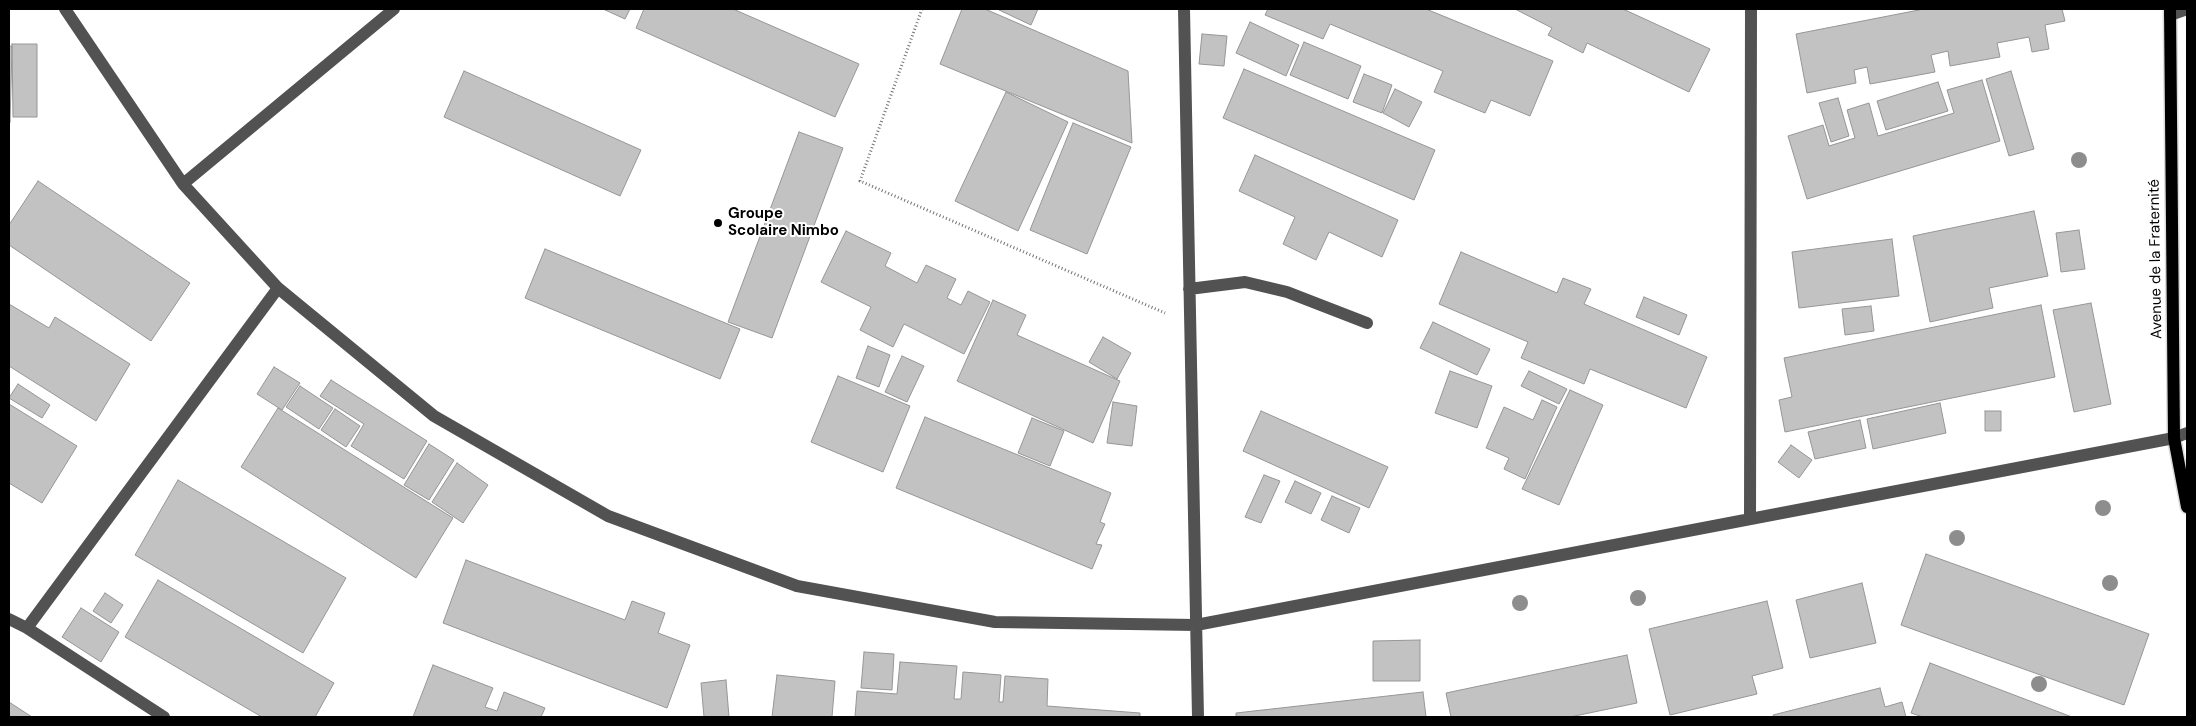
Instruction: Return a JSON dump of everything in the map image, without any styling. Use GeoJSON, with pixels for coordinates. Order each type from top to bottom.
{"type":"FeatureCollection","features":[{"type":"Feature","properties":{"kind":"main road","name":"Avenue de la Fraternité"},"geometry":{"type":"LineString","coordinates":[[2170,12],[2174,438],[2187,507]]}},
{"type":"Feature","properties":{"kind":"street"},"geometry":{"type":"LineString","coordinates":[[65,9],[183,184],[278,288],[434,416],[600,512],[797,586],[995,622],[1196,625],[2174,438],[2187,433]]}},
{"type":"Feature","properties":{"kind":"street"},"geometry":{"type":"LineString","coordinates":[[183,184],[394,9]]}},
{"type":"Feature","properties":{"kind":"street"},"geometry":{"type":"LineString","coordinates":[[1184,9],[1198,717]]}},
{"type":"Feature","properties":{"kind":"street"},"geometry":{"type":"LineString","coordinates":[[1750,518],[1751,9]]}},
{"type":"Feature","properties":{"kind":"street"},"geometry":{"type":"LineString","coordinates":[[2170,12],[2187,9]]}},
{"type":"Feature","properties":{"kind":"street"},"geometry":{"type":"LineString","coordinates":[[1189,289],[1245,282],[1287,292],[1367,323]]}},
{"type":"Feature","properties":{"kind":"street"},"geometry":{"type":"LineString","coordinates":[[27,628],[278,288]]}},
{"type":"Feature","properties":{"kind":"street"},"geometry":{"type":"LineString","coordinates":[[9,619],[27,628],[164,717]]}},
{"type":"Feature","properties":{"kind":"path"},"geometry":{"type":"LineString","coordinates":[[922,9],[860,181],[1190,324]]}},
{"type":"Feature","properties":{"kind":"building"},"geometry":{"type":"Polygon","coordinates":[[[603,9],[630,9],[625,19],[603,9]]]}},
{"type":"Feature","properties":{"kind":"building"},"geometry":{"type":"Polygon","coordinates":[[[644,9],[733,9],[859,64],[835,117],[636,28],[644,9]]]}},
{"type":"Feature","properties":{"kind":"building"},"geometry":{"type":"Polygon","coordinates":[[[962,9],[985,9],[1128,71],[1132,143],[940,64],[962,9]]]}},
{"type":"Feature","properties":{"kind":"building"},"geometry":{"type":"Polygon","coordinates":[[[997,9],[1038,9],[1031,25],[997,9]]]}},
{"type":"Feature","properties":{"kind":"building"},"geometry":{"type":"Polygon","coordinates":[[[1268,9],[1426,9],[1553,61],[1530,116],[1491,100],[1485,113],[1434,92],[1443,71],[1330,24],[1323,39],[1265,15],[1268,9]]]}},
{"type":"Feature","properties":{"kind":"building"},"geometry":{"type":"Polygon","coordinates":[[[1515,9],[1623,9],[1710,49],[1689,92],[1587,43],[1583,53],[1548,35],[1552,28],[1515,9]]]}},
{"type":"Feature","properties":{"kind":"building"},"geometry":{"type":"Polygon","coordinates":[[[1924,9],[2062,9],[2065,21],[2045,25],[2049,49],[2032,52],[2029,37],[1997,43],[2000,57],[1950,66],[1948,51],[1931,55],[1935,72],[1870,84],[1867,67],[1854,70],[1856,83],[1807,93],[1796,34],[1924,9]]]}},
{"type":"Feature","properties":{"kind":"building"},"geometry":{"type":"Polygon","coordinates":[[[1250,22],[1299,45],[1286,76],[1236,53],[1250,22]]]}},
{"type":"Feature","properties":{"kind":"building"},"geometry":{"type":"Polygon","coordinates":[[[1202,34],[1227,36],[1224,66],[1199,64],[1202,34]]]}},
{"type":"Feature","properties":{"kind":"building"},"geometry":{"type":"Polygon","coordinates":[[[1304,42],[1361,66],[1348,99],[1290,75],[1304,42]]]}},
{"type":"Feature","properties":{"kind":"building"},"geometry":{"type":"Polygon","coordinates":[[[12,44],[37,44],[37,117],[13,117],[12,44]]]}},
{"type":"Feature","properties":{"kind":"building"},"geometry":{"type":"Polygon","coordinates":[[[9,46],[12,46],[10,123],[9,123],[9,46]]]}},
{"type":"Feature","properties":{"kind":"building"},"geometry":{"type":"Polygon","coordinates":[[[1244,69],[1435,150],[1414,200],[1223,118],[1244,69]]]}},
{"type":"Feature","properties":{"kind":"building"},"geometry":{"type":"Polygon","coordinates":[[[464,71],[641,150],[620,196],[444,117],[464,71]]]}},
{"type":"Feature","properties":{"kind":"building"},"geometry":{"type":"Polygon","coordinates":[[[2011,71],[2034,149],[2009,156],[1986,79],[2011,71]]]}},
{"type":"Feature","properties":{"kind":"building"},"geometry":{"type":"Polygon","coordinates":[[[1364,74],[1392,85],[1382,113],[1353,102],[1364,74]]]}},
{"type":"Feature","properties":{"kind":"building"},"geometry":{"type":"Polygon","coordinates":[[[1982,80],[2000,141],[1807,199],[1788,136],[1823,125],[1829,146],[1855,138],[1847,110],[1869,103],[1878,136],[1954,113],[1947,90],[1982,80]]]}},
{"type":"Feature","properties":{"kind":"building"},"geometry":{"type":"Polygon","coordinates":[[[1938,82],[1948,111],[1886,130],[1877,101],[1938,82]]]}},
{"type":"Feature","properties":{"kind":"building"},"geometry":{"type":"Polygon","coordinates":[[[1395,89],[1422,102],[1409,127],[1383,113],[1395,89]]]}},
{"type":"Feature","properties":{"kind":"building"},"geometry":{"type":"Polygon","coordinates":[[[1006,92],[1068,122],[1018,231],[955,201],[1006,92]]]}},
{"type":"Feature","properties":{"kind":"building"},"geometry":{"type":"Polygon","coordinates":[[[1838,98],[1849,136],[1831,142],[1819,103],[1838,98]]]}},
{"type":"Feature","properties":{"kind":"building"},"geometry":{"type":"Polygon","coordinates":[[[1073,123],[1131,147],[1087,254],[1030,230],[1073,123]]]}},
{"type":"Feature","properties":{"kind":"building"},"geometry":{"type":"Polygon","coordinates":[[[799,132],[843,148],[772,338],[728,322],[799,132]]]}},
{"type":"Feature","properties":{"kind":"building"},"geometry":{"type":"Polygon","coordinates":[[[1255,155],[1398,220],[1382,257],[1329,232],[1316,260],[1283,244],[1295,217],[1239,191],[1255,155]]]}},
{"type":"Feature","properties":{"kind":"building"},"geometry":{"type":"Polygon","coordinates":[[[38,181],[190,283],[151,341],[9,245],[9,225],[38,181]]]}},
{"type":"Feature","properties":{"kind":"building"},"geometry":{"type":"Polygon","coordinates":[[[2034,211],[2048,276],[1989,288],[1993,308],[1930,322],[1913,236],[2034,211]]]}},
{"type":"Feature","properties":{"kind":"building"},"geometry":{"type":"Polygon","coordinates":[[[2079,230],[2085,269],[2061,272],[2056,233],[2079,230]]]}},
{"type":"Feature","properties":{"kind":"building"},"geometry":{"type":"Polygon","coordinates":[[[846,231],[891,253],[885,266],[917,283],[926,265],[956,279],[947,298],[961,305],[968,291],[990,302],[964,354],[904,324],[893,347],[860,330],[871,307],[821,282],[846,231]]]}},
{"type":"Feature","properties":{"kind":"building"},"geometry":{"type":"Polygon","coordinates":[[[1892,239],[1899,296],[1799,308],[1792,252],[1892,239]]]}},
{"type":"Feature","properties":{"kind":"building"},"geometry":{"type":"Polygon","coordinates":[[[545,249],[740,329],[720,379],[525,298],[545,249]]]}},
{"type":"Feature","properties":{"kind":"building"},"geometry":{"type":"Polygon","coordinates":[[[1461,252],[1557,293],[1563,278],[1591,289],[1584,304],[1707,357],[1686,408],[1590,369],[1584,384],[1521,358],[1528,342],[1439,304],[1461,252]]]}},
{"type":"Feature","properties":{"kind":"building"},"geometry":{"type":"Polygon","coordinates":[[[1644,297],[1687,315],[1679,335],[1636,317],[1644,297]]]}},
{"type":"Feature","properties":{"kind":"building"},"geometry":{"type":"Polygon","coordinates":[[[993,300],[1026,315],[1017,335],[1120,381],[1093,443],[957,381],[993,300]]]}},
{"type":"Feature","properties":{"kind":"building"},"geometry":{"type":"Polygon","coordinates":[[[2091,303],[2111,404],[2074,412],[2053,310],[2091,303]]]}},
{"type":"Feature","properties":{"kind":"building"},"geometry":{"type":"Polygon","coordinates":[[[9,304],[49,328],[55,317],[130,364],[96,421],[9,366],[9,304]]]}},
{"type":"Feature","properties":{"kind":"building"},"geometry":{"type":"Polygon","coordinates":[[[2041,305],[2055,377],[1785,432],[1779,400],[1792,397],[1784,358],[2041,305]]]}},
{"type":"Feature","properties":{"kind":"building"},"geometry":{"type":"Polygon","coordinates":[[[1871,306],[1874,331],[1845,335],[1842,309],[1871,306]]]}},
{"type":"Feature","properties":{"kind":"building"},"geometry":{"type":"Polygon","coordinates":[[[1433,322],[1490,349],[1477,375],[1420,348],[1433,322]]]}},
{"type":"Feature","properties":{"kind":"building"},"geometry":{"type":"Polygon","coordinates":[[[1103,337],[1131,353],[1117,379],[1089,362],[1103,337]]]}},
{"type":"Feature","properties":{"kind":"building"},"geometry":{"type":"Polygon","coordinates":[[[868,346],[890,355],[879,387],[856,378],[868,346]]]}},
{"type":"Feature","properties":{"kind":"building"},"geometry":{"type":"Polygon","coordinates":[[[902,356],[924,366],[907,402],[885,392],[902,356]]]}},
{"type":"Feature","properties":{"kind":"building"},"geometry":{"type":"Polygon","coordinates":[[[274,367],[300,383],[282,410],[257,394],[274,367]]]}},
{"type":"Feature","properties":{"kind":"building"},"geometry":{"type":"Polygon","coordinates":[[[1450,371],[1492,386],[1477,428],[1435,413],[1450,371]]]}},
{"type":"Feature","properties":{"kind":"building"},"geometry":{"type":"Polygon","coordinates":[[[1529,371],[1567,389],[1559,404],[1521,386],[1529,371]]]}},
{"type":"Feature","properties":{"kind":"building"},"geometry":{"type":"Polygon","coordinates":[[[838,376],[910,406],[883,472],[811,442],[838,376]]]}},
{"type":"Feature","properties":{"kind":"building"},"geometry":{"type":"Polygon","coordinates":[[[331,380],[427,441],[404,479],[351,446],[364,424],[320,396],[331,380]]]}},
{"type":"Feature","properties":{"kind":"building"},"geometry":{"type":"Polygon","coordinates":[[[18,384],[50,405],[42,418],[9,398],[18,384]]]}},
{"type":"Feature","properties":{"kind":"building"},"geometry":{"type":"Polygon","coordinates":[[[300,386],[333,408],[319,429],[286,407],[300,386]]]}},
{"type":"Feature","properties":{"kind":"building"},"geometry":{"type":"Polygon","coordinates":[[[1570,390],[1603,405],[1559,505],[1522,489],[1570,390]]]}},
{"type":"Feature","properties":{"kind":"building"},"geometry":{"type":"Polygon","coordinates":[[[1542,400],[1557,407],[1525,479],[1504,469],[1509,458],[1486,448],[1504,407],[1533,420],[1542,400]]]}},
{"type":"Feature","properties":{"kind":"building"},"geometry":{"type":"Polygon","coordinates":[[[1113,402],[1137,406],[1132,446],[1107,443],[1113,402]]]}},
{"type":"Feature","properties":{"kind":"building"},"geometry":{"type":"Polygon","coordinates":[[[1940,403],[1946,433],[1873,449],[1867,419],[1940,403]]]}},
{"type":"Feature","properties":{"kind":"building"},"geometry":{"type":"Polygon","coordinates":[[[9,404],[77,446],[42,503],[9,483],[9,404]]]}},
{"type":"Feature","properties":{"kind":"building"},"geometry":{"type":"Polygon","coordinates":[[[278,408],[453,518],[416,578],[241,467],[278,408]]]}},
{"type":"Feature","properties":{"kind":"building"},"geometry":{"type":"Polygon","coordinates":[[[335,409],[360,426],[346,447],[321,430],[335,409]]]}},
{"type":"Feature","properties":{"kind":"building"},"geometry":{"type":"Polygon","coordinates":[[[1261,411],[1388,467],[1369,508],[1243,451],[1261,411]]]}},
{"type":"Feature","properties":{"kind":"building"},"geometry":{"type":"Polygon","coordinates":[[[1985,411],[2001,411],[2001,431],[1985,431],[1985,411]]]}},
{"type":"Feature","properties":{"kind":"building"},"geometry":{"type":"Polygon","coordinates":[[[925,417],[1111,493],[1100,522],[1105,524],[1096,544],[1102,545],[1092,569],[896,488],[925,417]]]}},
{"type":"Feature","properties":{"kind":"building"},"geometry":{"type":"Polygon","coordinates":[[[1032,418],[1064,431],[1050,466],[1018,453],[1032,418]]]}},
{"type":"Feature","properties":{"kind":"building"},"geometry":{"type":"Polygon","coordinates":[[[1860,420],[1866,448],[1815,459],[1808,432],[1860,420]]]}},
{"type":"Feature","properties":{"kind":"building"},"geometry":{"type":"Polygon","coordinates":[[[429,444],[454,460],[429,500],[404,485],[429,444]]]}},
{"type":"Feature","properties":{"kind":"building"},"geometry":{"type":"Polygon","coordinates":[[[1791,445],[1812,460],[1799,478],[1778,462],[1791,445]]]}},
{"type":"Feature","properties":{"kind":"building"},"geometry":{"type":"Polygon","coordinates":[[[457,463],[488,485],[463,523],[432,502],[457,463]]]}},
{"type":"Feature","properties":{"kind":"building"},"geometry":{"type":"Polygon","coordinates":[[[1264,475],[1280,481],[1261,523],[1245,517],[1264,475]]]}},
{"type":"Feature","properties":{"kind":"building"},"geometry":{"type":"Polygon","coordinates":[[[178,480],[346,578],[303,653],[135,555],[178,480]]]}},
{"type":"Feature","properties":{"kind":"building"},"geometry":{"type":"Polygon","coordinates":[[[1295,481],[1321,493],[1311,514],[1285,502],[1295,481]]]}},
{"type":"Feature","properties":{"kind":"building"},"geometry":{"type":"Polygon","coordinates":[[[1332,496],[1360,508],[1349,533],[1321,520],[1332,496]]]}},
{"type":"Feature","properties":{"kind":"building"},"geometry":{"type":"Polygon","coordinates":[[[1926,554],[2149,634],[2124,705],[1901,625],[1926,554]]]}},
{"type":"Feature","properties":{"kind":"building"},"geometry":{"type":"Polygon","coordinates":[[[466,560],[625,620],[632,601],[665,613],[658,633],[690,645],[667,708],[443,623],[466,560]]]}},
{"type":"Feature","properties":{"kind":"building"},"geometry":{"type":"Polygon","coordinates":[[[158,580],[334,683],[315,717],[262,717],[125,637],[158,580]]]}},
{"type":"Feature","properties":{"kind":"building"},"geometry":{"type":"Polygon","coordinates":[[[1862,583],[1876,643],[1810,658],[1796,600],[1862,583]]]}},
{"type":"Feature","properties":{"kind":"building"},"geometry":{"type":"Polygon","coordinates":[[[105,593],[123,605],[111,623],[93,611],[105,593]]]}},
{"type":"Feature","properties":{"kind":"building"},"geometry":{"type":"Polygon","coordinates":[[[1767,601],[1783,668],[1752,676],[1757,694],[1670,715],[1649,629],[1767,601]]]}},
{"type":"Feature","properties":{"kind":"building"},"geometry":{"type":"Polygon","coordinates":[[[81,608],[119,632],[101,662],[62,637],[81,608]]]}},
{"type":"Feature","properties":{"kind":"building"},"geometry":{"type":"Polygon","coordinates":[[[1420,640],[1420,681],[1373,681],[1373,641],[1420,640]]]}},
{"type":"Feature","properties":{"kind":"building"},"geometry":{"type":"Polygon","coordinates":[[[864,652],[894,654],[892,690],[861,688],[864,652]]]}},
{"type":"Feature","properties":{"kind":"building"},"geometry":{"type":"Polygon","coordinates":[[[1627,655],[1637,703],[1570,717],[1451,717],[1446,693],[1627,655]]]}},
{"type":"Feature","properties":{"kind":"building"},"geometry":{"type":"Polygon","coordinates":[[[900,662],[957,666],[954,699],[961,699],[963,672],[1001,675],[999,702],[1003,702],[1005,676],[1048,679],[1047,706],[1140,713],[1140,717],[855,717],[857,691],[897,694],[900,662]]]}},
{"type":"Feature","properties":{"kind":"building"},"geometry":{"type":"Polygon","coordinates":[[[1930,663],[2072,717],[1923,717],[1911,713],[1930,663]]]}},
{"type":"Feature","properties":{"kind":"building"},"geometry":{"type":"Polygon","coordinates":[[[433,665],[493,688],[485,707],[497,711],[504,692],[545,708],[541,717],[413,717],[433,665]]]}},
{"type":"Feature","properties":{"kind":"building"},"geometry":{"type":"Polygon","coordinates":[[[777,675],[835,681],[832,717],[772,717],[777,675]]]}},
{"type":"Feature","properties":{"kind":"building"},"geometry":{"type":"Polygon","coordinates":[[[726,680],[729,717],[704,717],[701,683],[726,680]]]}},
{"type":"Feature","properties":{"kind":"building"},"geometry":{"type":"Polygon","coordinates":[[[1880,688],[1885,707],[1902,702],[1906,717],[1774,717],[1773,715],[1880,688]]]}},
{"type":"Feature","properties":{"kind":"building"},"geometry":{"type":"Polygon","coordinates":[[[1423,692],[1426,717],[1236,717],[1236,713],[1423,692]]]}},
{"type":"Feature","properties":{"kind":"building"},"geometry":{"type":"Polygon","coordinates":[[[9,702],[32,717],[9,717],[9,702]]]}},
{"type":"Feature","properties":{"kind":"place","name":"Groupe Scolaire Nimbo"},"geometry":{"type":"Point","coordinates":[718,223]}}]}
